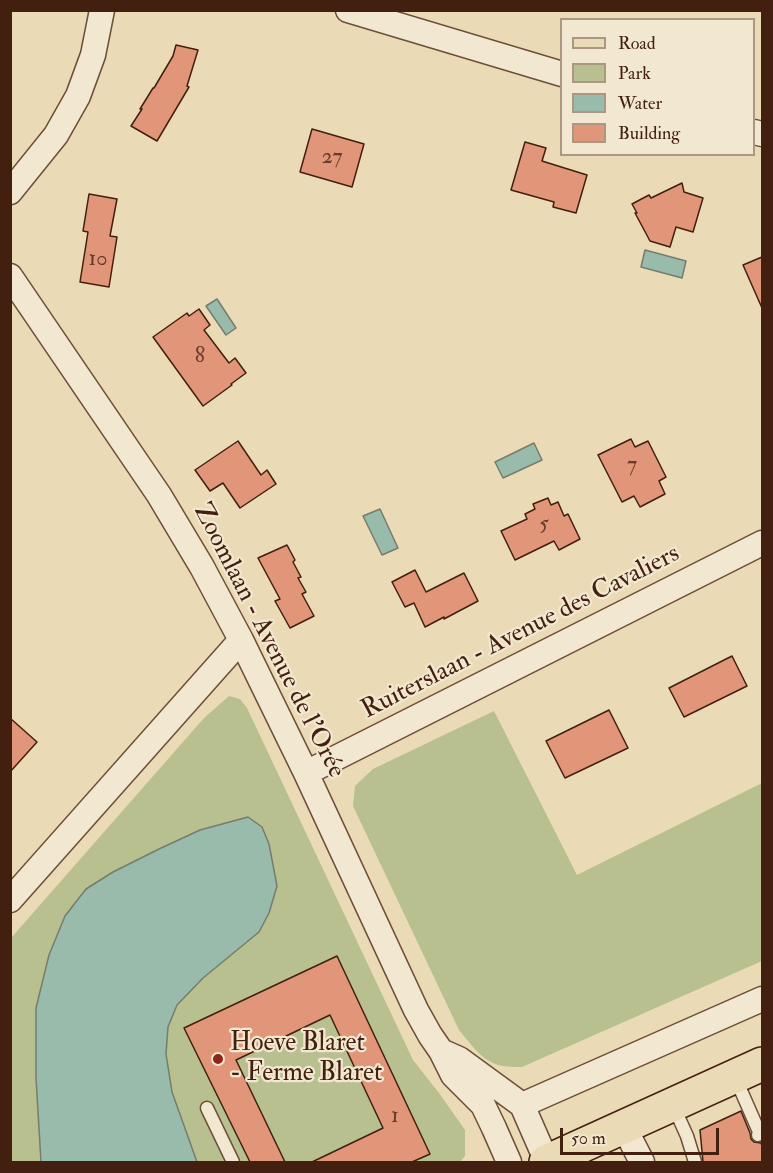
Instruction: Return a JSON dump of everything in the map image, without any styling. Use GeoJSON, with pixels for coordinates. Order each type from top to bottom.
{"type":"FeatureCollection","features":[{"type":"Feature","properties":{"kind":"main road"},"geometry":{"type":"LineString","coordinates":[[547,1162],[748,1070]]}},
{"type":"Feature","properties":{"kind":"street"},"geometry":{"type":"LineString","coordinates":[[10,192],[56,135],[78,96],[93,55],[102,10]]}},
{"type":"Feature","properties":{"kind":"street"},"geometry":{"type":"LineString","coordinates":[[348,10],[560,74]]}},
{"type":"Feature","properties":{"kind":"street","name":"Zoomlaan - Avenue de l'Orée"},"geometry":{"type":"LineString","coordinates":[[10,276],[159,495],[202,567],[241,640],[306,773],[416,1010],[453,1075],[483,1105],[509,1162]]}},
{"type":"Feature","properties":{"kind":"street","name":"Ruiterslaan - Avenue des Cavaliers"},"geometry":{"type":"LineString","coordinates":[[306,773],[762,543]]}},
{"type":"Feature","properties":{"kind":"street"},"geometry":{"type":"LineString","coordinates":[[10,900],[241,640]]}},
{"type":"Feature","properties":{"kind":"street"},"geometry":{"type":"LineString","coordinates":[[522,1106],[762,999]]}},
{"type":"Feature","properties":{"kind":"street","name":"Zoomlaan - Avenue de l'Orée"},"geometry":{"type":"LineString","coordinates":[[441,1051],[459,1059],[522,1106],[547,1162]]}},
{"type":"Feature","properties":{"kind":"street"},"geometry":{"type":"LineString","coordinates":[[624,1127],[642,1162]]}},
{"type":"Feature","properties":{"kind":"lane"},"geometry":{"type":"LineString","coordinates":[[748,1070],[760,1134],[758,1135]]}},
{"type":"Feature","properties":{"kind":"lane"},"geometry":{"type":"LineString","coordinates":[[673,1104],[695,1162]]}},
{"type":"Feature","properties":{"kind":"lane"},"geometry":{"type":"LineString","coordinates":[[207,1108],[233,1162]]}},
{"type":"Feature","properties":{"kind":"green space"},"geometry":{"type":"Polygon","coordinates":[[[229,696],[240,699],[247,708],[413,1060],[465,1130],[465,1156],[460,1162],[11,1162],[11,938],[204,718],[229,696]]]}},
{"type":"Feature","properties":{"kind":"green space"},"geometry":{"type":"Polygon","coordinates":[[[494,711],[577,875],[762,783],[762,961],[522,1067],[496,1064],[478,1052],[459,1030],[353,806],[355,786],[373,769],[494,711]]]}},
{"type":"Feature","properties":{"kind":"water"},"geometry":{"type":"Polygon","coordinates":[[[645,250],[686,261],[682,278],[641,267],[645,250]]]}},
{"type":"Feature","properties":{"kind":"water"},"geometry":{"type":"Polygon","coordinates":[[[217,299],[236,328],[226,335],[206,306],[217,299]]]}},
{"type":"Feature","properties":{"kind":"water"},"geometry":{"type":"Polygon","coordinates":[[[534,443],[542,460],[503,478],[495,462],[534,443]]]}},
{"type":"Feature","properties":{"kind":"water"},"geometry":{"type":"Polygon","coordinates":[[[380,509],[398,548],[382,555],[363,516],[380,509]]]}},
{"type":"Feature","properties":{"kind":"water"},"geometry":{"type":"Polygon","coordinates":[[[248,817],[262,827],[269,844],[277,886],[269,913],[259,932],[203,978],[177,1005],[168,1027],[166,1054],[172,1092],[197,1162],[41,1162],[36,1078],[36,1008],[49,955],[65,916],[86,889],[113,872],[200,830],[248,817]]]}},
{"type":"Feature","properties":{"kind":"building"},"geometry":{"type":"Polygon","coordinates":[[[176,45],[198,50],[187,86],[189,87],[157,141],[131,126],[173,56],[176,45]]]}},
{"type":"Feature","properties":{"kind":"building"},"geometry":{"type":"Polygon","coordinates":[[[312,129],[364,144],[352,187],[300,172],[312,129]]]}},
{"type":"Feature","properties":{"kind":"building"},"geometry":{"type":"Polygon","coordinates":[[[525,142],[546,148],[542,161],[587,175],[576,213],[553,207],[554,202],[511,190],[525,142]]]}},
{"type":"Feature","properties":{"kind":"building"},"geometry":{"type":"Polygon","coordinates":[[[682,183],[684,192],[703,198],[693,232],[676,227],[670,247],[650,241],[632,204],[649,195],[651,198],[682,183]]]}},
{"type":"Feature","properties":{"kind":"building"},"geometry":{"type":"Polygon","coordinates":[[[89,194],[117,199],[110,236],[117,237],[109,287],[80,282],[88,232],[83,231],[89,194]]]}},
{"type":"Feature","properties":{"kind":"building"},"geometry":{"type":"Polygon","coordinates":[[[762,257],[762,308],[743,265],[762,257]]]}},
{"type":"Feature","properties":{"kind":"building"},"geometry":{"type":"Polygon","coordinates":[[[199,309],[210,325],[204,330],[229,363],[235,358],[246,373],[203,406],[153,337],[187,313],[189,316],[199,309]]]}},
{"type":"Feature","properties":{"kind":"building"},"geometry":{"type":"Polygon","coordinates":[[[631,439],[635,447],[648,441],[666,477],[659,481],[665,494],[640,507],[634,496],[622,502],[598,455],[631,439]]]}},
{"type":"Feature","properties":{"kind":"building"},"geometry":{"type":"Polygon","coordinates":[[[238,441],[261,475],[267,470],[276,484],[240,508],[223,483],[210,491],[195,470],[238,441]]]}},
{"type":"Feature","properties":{"kind":"building"},"geometry":{"type":"Polygon","coordinates":[[[548,498],[551,505],[558,502],[564,516],[568,514],[580,539],[559,550],[554,541],[515,560],[501,531],[527,519],[525,514],[535,509],[533,504],[548,498]]]}},
{"type":"Feature","properties":{"kind":"building"},"geometry":{"type":"Polygon","coordinates":[[[287,545],[301,577],[298,578],[306,592],[302,594],[314,616],[290,628],[275,601],[280,599],[258,558],[287,545]]]}},
{"type":"Feature","properties":{"kind":"building"},"geometry":{"type":"Polygon","coordinates":[[[415,570],[426,592],[464,573],[478,601],[425,627],[414,603],[405,607],[392,582],[415,570]]]}},
{"type":"Feature","properties":{"kind":"building"},"geometry":{"type":"Polygon","coordinates":[[[732,656],[747,686],[684,717],[669,688],[732,656]]]}},
{"type":"Feature","properties":{"kind":"building"},"geometry":{"type":"Polygon","coordinates":[[[609,710],[628,748],[565,778],[546,741],[609,710]]]}},
{"type":"Feature","properties":{"kind":"building"},"geometry":{"type":"Polygon","coordinates":[[[10,718],[37,742],[10,772],[10,718]]]}},
{"type":"Feature","properties":{"kind":"building","name":"Hoeve Blaret - Ferme Blaret"},"geometry":{"type":"Polygon","coordinates":[[[337,956],[430,1154],[412,1162],[312,1162],[383,1128],[330,1015],[236,1060],[285,1162],[250,1162],[184,1028],[337,956]]]}},
{"type":"Feature","properties":{"kind":"building"},"geometry":{"type":"Polygon","coordinates":[[[741,1111],[751,1139],[761,1143],[762,1162],[703,1162],[700,1130],[741,1111]]]}},
{"type":"Feature","properties":{"kind":"place","name":"Hoeve Blaret - Ferme Blaret"},"geometry":{"type":"Point","coordinates":[218,1059]}}]}
